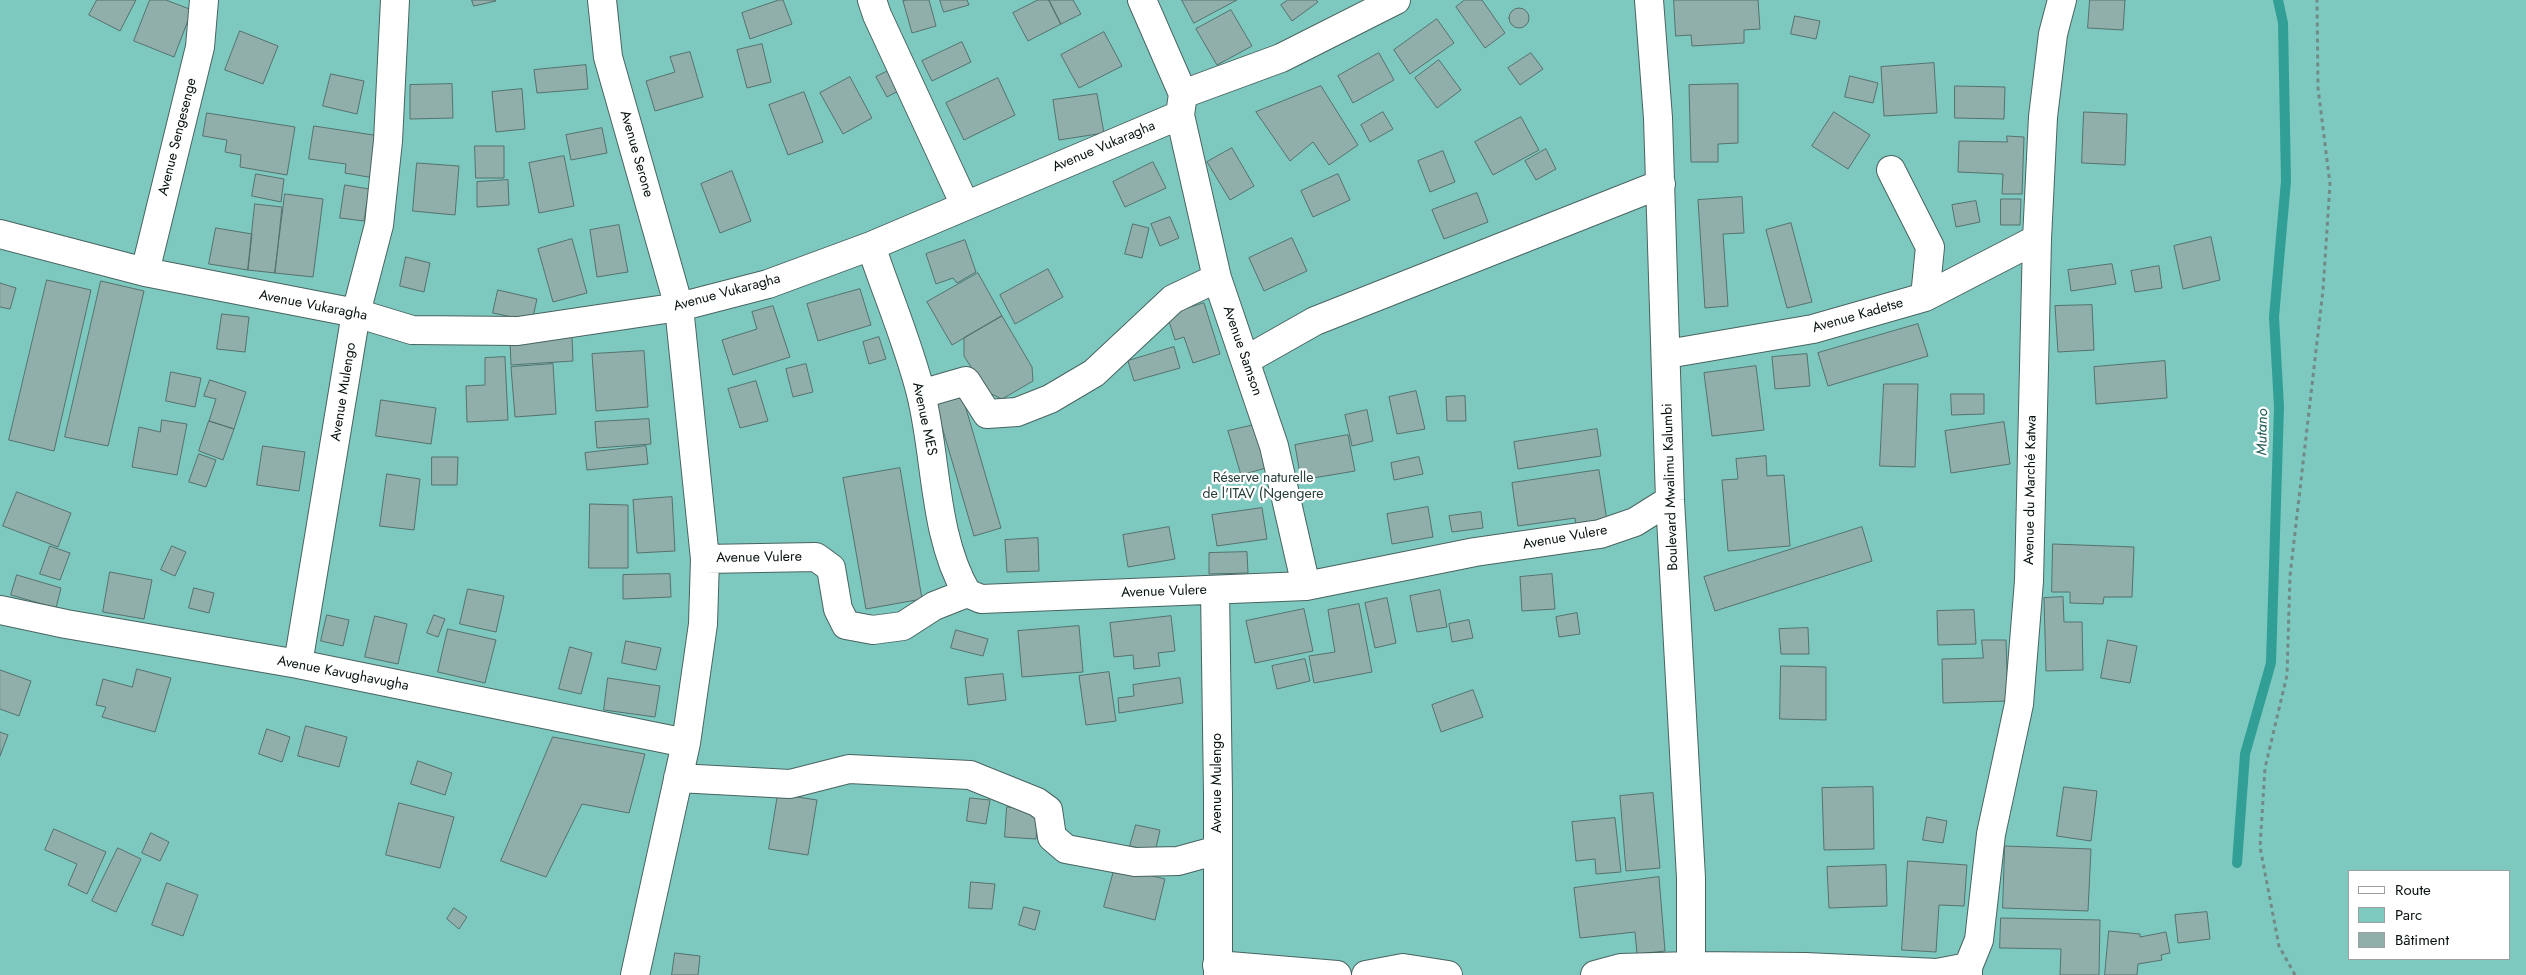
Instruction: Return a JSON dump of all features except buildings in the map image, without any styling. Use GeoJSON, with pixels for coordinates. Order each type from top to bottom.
{"type":"FeatureCollection","features":[{"type":"Feature","properties":{"kind":"street","name":"Avenue Sengesenge"},"geometry":{"type":"LineString","coordinates":[[145,272],[200,47],[204,0]]}},
{"type":"Feature","properties":{"kind":"street","name":"Avenue Mulengo"},"geometry":{"type":"LineString","coordinates":[[298,664],[356,313],[379,225],[388,141],[395,0]]}},
{"type":"Feature","properties":{"kind":"street","name":"Avenue Serone"},"geometry":{"type":"LineString","coordinates":[[602,0],[608,58],[679,307],[704,559],[703,624],[686,743],[635,975]]}},
{"type":"Feature","properties":{"kind":"street"},"geometry":{"type":"LineString","coordinates":[[872,0],[877,15],[965,205]]}},
{"type":"Feature","properties":{"kind":"street","name":"Avenue Samson"},"geometry":{"type":"LineString","coordinates":[[1142,0],[1181,105],[1217,278],[1274,446],[1306,586]]}},
{"type":"Feature","properties":{"kind":"street","name":"Avenue Vukaragha"},"geometry":{"type":"LineString","coordinates":[[0,234],[145,272],[356,313],[412,330],[518,331],[679,307],[768,284],[871,246],[965,205],[1181,105],[1281,58],[1396,0]]}},
{"type":"Feature","properties":{"kind":"street","name":"Boulevard Mwalimu Kalumbi"},"geometry":{"type":"LineString","coordinates":[[1649,0],[1661,184],[1670,500],[1691,878],[1691,970]]}},
{"type":"Feature","properties":{"kind":"street","name":"Avenue du Marché Katwa"},"geometry":{"type":"LineString","coordinates":[[1968,971],[1979,940],[1991,834],[2019,704],[2029,581],[2036,239],[2043,117],[2054,34],[2062,0]]}},
{"type":"Feature","properties":{"kind":"street"},"geometry":{"type":"LineString","coordinates":[[1891,170],[1930,247],[1925,297]]}},
{"type":"Feature","properties":{"kind":"street"},"geometry":{"type":"LineString","coordinates":[[1246,360],[1315,321],[1661,184]]}},
{"type":"Feature","properties":{"kind":"street","name":"Avenue Kadetse"},"geometry":{"type":"LineString","coordinates":[[1667,354],[1813,329],[1925,297],[2036,239]]}},
{"type":"Feature","properties":{"kind":"street","name":"Avenue MES"},"geometry":{"type":"LineString","coordinates":[[871,246],[921,394],[948,547],[958,579],[967,593]]}},
{"type":"Feature","properties":{"kind":"street"},"geometry":{"type":"LineString","coordinates":[[921,394],[966,381],[987,414],[1018,412],[1050,399],[1094,373],[1172,299],[1217,278]]}},
{"type":"Feature","properties":{"kind":"street","name":"Avenue Vulere"},"geometry":{"type":"LineString","coordinates":[[704,559],[816,557],[831,568],[838,609],[846,625],[873,630],[903,626],[934,606],[967,593],[981,599],[1306,586],[1475,552],[1600,534],[1635,522],[1670,500]]}},
{"type":"Feature","properties":{"kind":"street","name":"Avenue Mulengo"},"geometry":{"type":"LineString","coordinates":[[1215,590],[1218,850],[1217,970]]}},
{"type":"Feature","properties":{"kind":"street","name":"Avenue Kavughavugha"},"geometry":{"type":"LineString","coordinates":[[0,610],[76,626],[298,664],[686,743]]}},
{"type":"Feature","properties":{"kind":"street"},"geometry":{"type":"LineString","coordinates":[[678,778],[790,784],[849,770],[970,775],[1037,802],[1048,810],[1052,837],[1066,850],[1136,862],[1178,861],[1218,850]]}},
{"type":"Feature","properties":{"kind":"street"},"geometry":{"type":"LineString","coordinates":[[1595,975],[1621,968],[1691,970],[1805,967],[1937,973],[1968,971]]}},
{"type":"Feature","properties":{"kind":"street"},"geometry":{"type":"LineString","coordinates":[[1366,975],[1404,968],[1448,975]]}},
{"type":"Feature","properties":{"kind":"street"},"geometry":{"type":"LineString","coordinates":[[1217,970],[1337,975]]}},
{"type":"Feature","properties":{"kind":"path"},"geometry":{"type":"LineString","coordinates":[[2295,975],[2279,946],[2260,847],[2265,768],[2287,675],[2290,576],[2323,290],[2330,184],[2318,88],[2317,0]]}},
{"type":"Feature","properties":{"kind":"green space","name":"Réserve naturelle de l'ITAV (Ngengere"},"geometry":{"type":"Polygon","coordinates":[[[0,0],[2526,0],[2526,975],[0,975],[0,0]]]}},
{"type":"Feature","properties":{"kind":"waterway","name":"Mutano"},"geometry":{"type":"LineString","coordinates":[[2237,863],[2245,754],[2271,663],[2279,407],[2274,317],[2286,181],[2283,23],[2278,0]]}}]}
